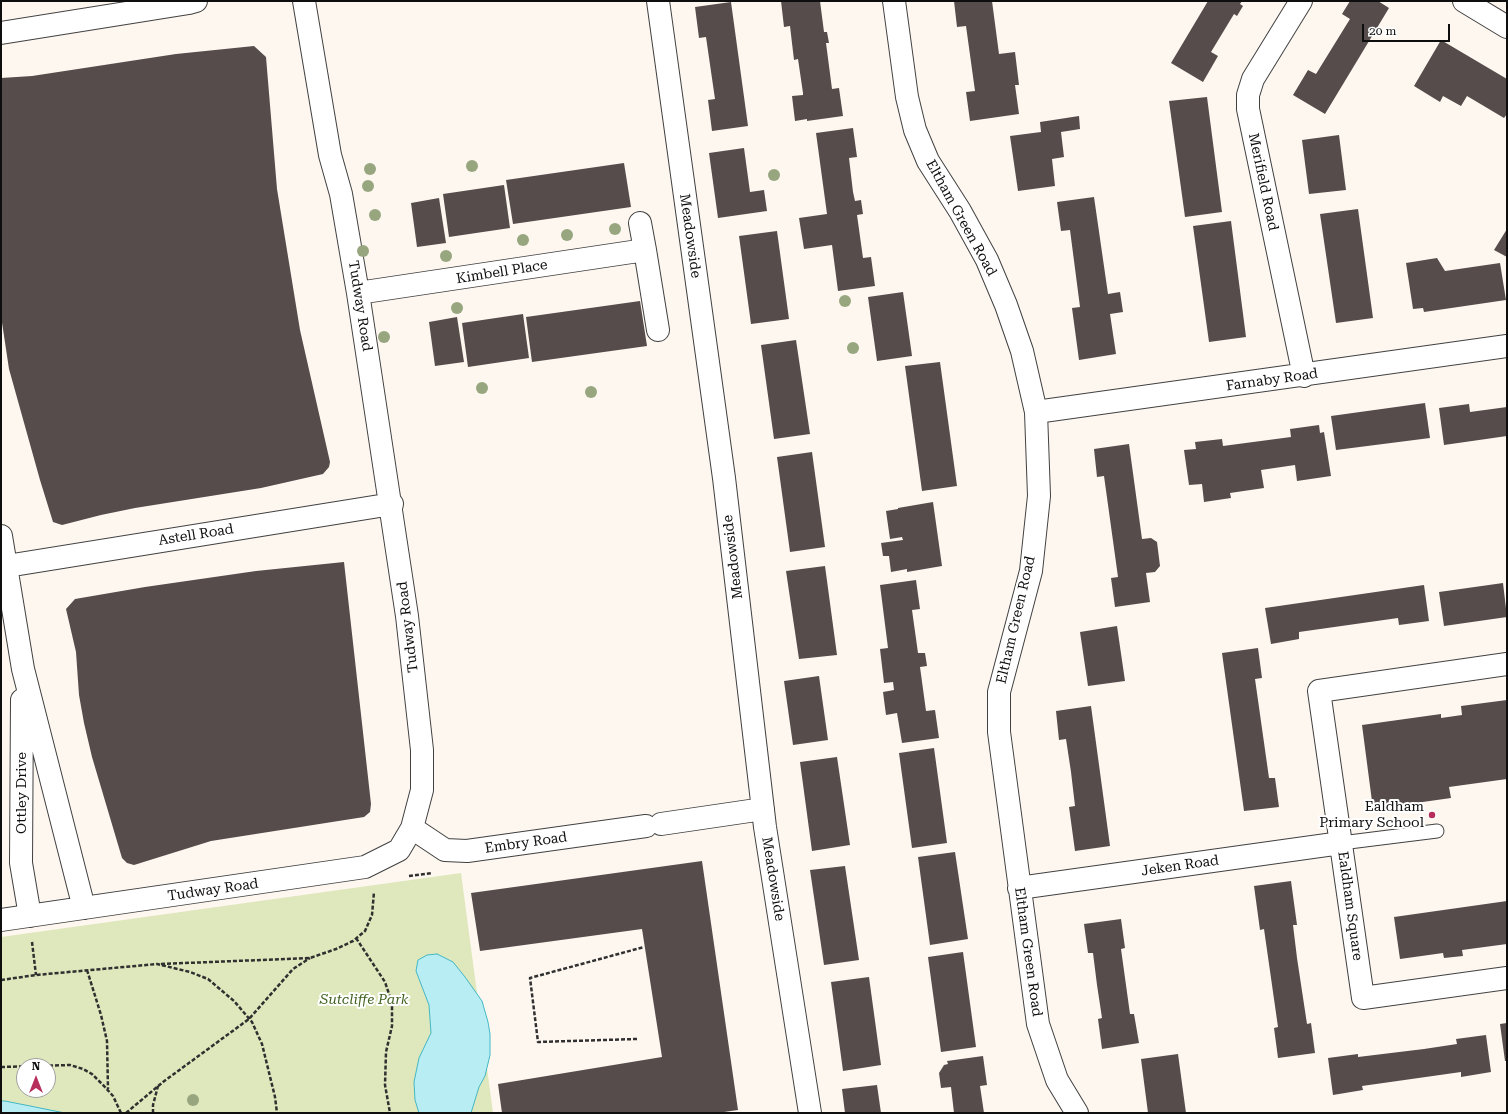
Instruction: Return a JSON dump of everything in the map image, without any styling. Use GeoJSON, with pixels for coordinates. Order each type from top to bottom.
{"type":"FeatureCollection","features":[{"type":"Feature","properties":{"kind":"street"},"geometry":{"type":"LineString","coordinates":[[1,33],[196,1]]}},
{"type":"Feature","properties":{"kind":"street","name":"Tudway Road"},"geometry":{"type":"LineString","coordinates":[[1,920],[365,867],[399,850],[412,828],[422,790],[422,750],[408,616],[392,504],[358,293],[341,194],[330,155],[304,1]]}},
{"type":"Feature","properties":{"kind":"street","name":"Meadowside"},"geometry":{"type":"LineString","coordinates":[[658,1],[724,478],[763,810],[810,1113]]}},
{"type":"Feature","properties":{"kind":"street","name":"Eltham Green Road"},"geometry":{"type":"LineString","coordinates":[[894,1],[907,97],[915,130],[928,161],[960,211],[987,260],[1006,305],[1022,351],[1036,412],[1039,496],[1030,571],[1000,692],[999,732],[1038,1024],[1057,1080],[1077,1113]]}},
{"type":"Feature","properties":{"kind":"street","name":"Merifield Road"},"geometry":{"type":"LineString","coordinates":[[1301,1],[1253,79],[1248,95],[1248,109],[1304,376]]}},
{"type":"Feature","properties":{"kind":"street"},"geometry":{"type":"LineString","coordinates":[[1464,1],[1507,27]]}},
{"type":"Feature","properties":{"kind":"street"},"geometry":{"type":"LineString","coordinates":[[640,222],[658,330]]}},
{"type":"Feature","properties":{"kind":"street","name":"Kimbell Place"},"geometry":{"type":"LineString","coordinates":[[358,293],[645,250]]}},
{"type":"Feature","properties":{"kind":"street","name":"Farnaby Road"},"geometry":{"type":"LineString","coordinates":[[1036,412],[1304,376],[1507,346]]}},
{"type":"Feature","properties":{"kind":"street","name":"Astell Road"},"geometry":{"type":"LineString","coordinates":[[4,566],[392,504]]}},
{"type":"Feature","properties":{"kind":"street","name":"Ottley Drive"},"geometry":{"type":"LineString","coordinates":[[1,536],[4,566],[23,669],[84,908]]}},
{"type":"Feature","properties":{"kind":"street","name":"Ealdham Square"},"geometry":{"type":"LineString","coordinates":[[1507,664],[1319,691],[1363,998],[1507,978]]}},
{"type":"Feature","properties":{"kind":"street","name":"Ottley Drive"},"geometry":{"type":"LineString","coordinates":[[23,669],[21,863],[30,916]]}},
{"type":"Feature","properties":{"kind":"street","name":"Embry Road"},"geometry":{"type":"LineString","coordinates":[[412,828],[445,850],[467,851],[763,810]]}},
{"type":"Feature","properties":{"kind":"street","name":"Jeken Road"},"geometry":{"type":"LineString","coordinates":[[1019,888],[1341,843]]}},
{"type":"Feature","properties":{"kind":"lane"},"geometry":{"type":"LineString","coordinates":[[1341,843],[1437,831]]}},
{"type":"Feature","properties":{"kind":"path"},"geometry":{"type":"LineString","coordinates":[[126,1113],[158,1086],[249,1019],[293,969],[310,958],[336,949],[356,938],[365,930],[372,915],[374,900]]}},
{"type":"Feature","properties":{"kind":"path"},"geometry":{"type":"LineString","coordinates":[[30,916],[36,975]]}},
{"type":"Feature","properties":{"kind":"path"},"geometry":{"type":"LineString","coordinates":[[356,938],[385,982],[392,1003],[392,1026],[386,1052],[385,1078],[390,1113]]}},
{"type":"Feature","properties":{"kind":"path"},"geometry":{"type":"LineString","coordinates":[[637,1039],[538,1042],[530,978],[644,947]]}},
{"type":"Feature","properties":{"kind":"path"},"geometry":{"type":"LineString","coordinates":[[1,980],[36,975],[157,964],[310,958]]}},
{"type":"Feature","properties":{"kind":"path"},"geometry":{"type":"LineString","coordinates":[[157,964],[190,972],[208,979],[234,1001],[249,1019],[262,1044],[275,1097],[277,1113]]}},
{"type":"Feature","properties":{"kind":"path"},"geometry":{"type":"LineString","coordinates":[[87,970],[101,1015],[107,1041],[108,1090]]}},
{"type":"Feature","properties":{"kind":"path"},"geometry":{"type":"LineString","coordinates":[[1,1067],[70,1065],[83,1069],[92,1074],[108,1090],[113,1096],[121,1113]]}},
{"type":"Feature","properties":{"kind":"path"},"geometry":{"type":"LineString","coordinates":[[153,1113],[153,1105],[158,1086]]}},
{"type":"Feature","properties":{"kind":"green space","name":"Sutcliffe Park"},"geometry":{"type":"Polygon","coordinates":[[[461,873],[493,1113],[1,1113],[1,937],[461,873]]]}},
{"type":"Feature","properties":{"kind":"water"},"geometry":{"type":"Polygon","coordinates":[[[437,954],[453,962],[465,977],[482,1001],[488,1022],[490,1034],[490,1055],[485,1076],[479,1087],[471,1113],[419,1113],[415,1100],[414,1082],[419,1058],[431,1033],[429,1005],[416,971],[418,960],[427,955],[437,954]]]}},
{"type":"Feature","properties":{"kind":"water"},"geometry":{"type":"Polygon","coordinates":[[[1,1101],[5,1101],[65,1113],[1,1113],[1,1101]]]}},
{"type":"Feature","properties":{"kind":"building"},"geometry":{"type":"Polygon","coordinates":[[[781,1],[820,1],[824,32],[827,32],[829,43],[826,43],[832,89],[839,88],[843,116],[807,121],[807,119],[795,121],[792,96],[803,95],[803,93],[798,59],[794,60],[790,26],[784,27],[781,1]]]}},
{"type":"Feature","properties":{"kind":"building"},"geometry":{"type":"Polygon","coordinates":[[[954,1],[992,1],[999,54],[1015,52],[1019,85],[1015,85],[1019,114],[970,121],[966,92],[975,91],[966,26],[957,27],[954,1]]]}},
{"type":"Feature","properties":{"kind":"building"},"geometry":{"type":"Polygon","coordinates":[[[1208,1],[1242,1],[1240,4],[1243,6],[1237,16],[1234,14],[1211,52],[1218,56],[1203,82],[1171,63],[1208,1]]]}},
{"type":"Feature","properties":{"kind":"building"},"geometry":{"type":"Polygon","coordinates":[[[1350,1],[1378,1],[1389,8],[1325,114],[1293,95],[1308,70],[1316,74],[1350,19],[1342,14],[1350,1]]]}},
{"type":"Feature","properties":{"kind":"building"},"geometry":{"type":"Polygon","coordinates":[[[731,2],[748,126],[712,131],[708,100],[715,99],[706,37],[699,38],[695,7],[731,2]]]}},
{"type":"Feature","properties":{"kind":"building"},"geometry":{"type":"Polygon","coordinates":[[[1441,40],[1507,79],[1507,114],[1504,118],[1467,96],[1461,106],[1443,96],[1440,102],[1414,86],[1441,40]]]}},
{"type":"Feature","properties":{"kind":"building"},"geometry":{"type":"Polygon","coordinates":[[[254,46],[266,57],[277,189],[300,330],[330,462],[329,467],[323,474],[261,488],[135,508],[62,525],[53,522],[9,369],[1,316],[1,78],[32,76],[176,54],[254,46]]]}},
{"type":"Feature","properties":{"kind":"building"},"geometry":{"type":"Polygon","coordinates":[[[1207,97],[1222,212],[1185,217],[1169,101],[1207,97]]]}},
{"type":"Feature","properties":{"kind":"building"},"geometry":{"type":"Polygon","coordinates":[[[1079,116],[1080,129],[1061,132],[1064,157],[1052,159],[1055,186],[1018,191],[1010,136],[1041,132],[1040,122],[1079,116]]]}},
{"type":"Feature","properties":{"kind":"building"},"geometry":{"type":"Polygon","coordinates":[[[853,128],[857,157],[849,158],[853,192],[855,201],[861,200],[863,214],[857,215],[863,258],[871,257],[875,286],[838,291],[832,245],[804,249],[799,218],[827,214],[816,133],[853,128]]]}},
{"type":"Feature","properties":{"kind":"building"},"geometry":{"type":"Polygon","coordinates":[[[1339,135],[1346,190],[1309,194],[1302,140],[1339,135]]]}},
{"type":"Feature","properties":{"kind":"building"},"geometry":{"type":"Polygon","coordinates":[[[744,148],[750,192],[764,190],[767,211],[718,218],[709,153],[744,148]]]}},
{"type":"Feature","properties":{"kind":"building"},"geometry":{"type":"Polygon","coordinates":[[[624,163],[631,207],[513,224],[506,180],[624,163]]]}},
{"type":"Feature","properties":{"kind":"building"},"geometry":{"type":"Polygon","coordinates":[[[504,185],[510,228],[449,237],[443,194],[504,185]]]}},
{"type":"Feature","properties":{"kind":"building"},"geometry":{"type":"Polygon","coordinates":[[[1094,197],[1108,294],[1120,292],[1123,312],[1110,314],[1116,354],[1079,360],[1072,308],[1080,307],[1070,230],[1061,231],[1057,202],[1094,197]]]}},
{"type":"Feature","properties":{"kind":"building"},"geometry":{"type":"Polygon","coordinates":[[[439,198],[446,243],[417,247],[411,203],[439,198]]]}},
{"type":"Feature","properties":{"kind":"building"},"geometry":{"type":"Polygon","coordinates":[[[1358,209],[1373,318],[1336,323],[1320,214],[1358,209]]]}},
{"type":"Feature","properties":{"kind":"building"},"geometry":{"type":"Polygon","coordinates":[[[1231,221],[1246,337],[1209,342],[1193,226],[1231,221]]]}},
{"type":"Feature","properties":{"kind":"building"},"geometry":{"type":"Polygon","coordinates":[[[1507,229],[1507,257],[1494,250],[1507,229]]]}},
{"type":"Feature","properties":{"kind":"building"},"geometry":{"type":"Polygon","coordinates":[[[777,231],[789,319],[751,324],[739,236],[777,231]]]}},
{"type":"Feature","properties":{"kind":"building"},"geometry":{"type":"Polygon","coordinates":[[[1437,258],[1445,271],[1500,263],[1506,300],[1424,312],[1423,308],[1413,309],[1406,263],[1437,258]]]}},
{"type":"Feature","properties":{"kind":"building"},"geometry":{"type":"Polygon","coordinates":[[[903,292],[912,356],[877,361],[868,297],[903,292]]]}},
{"type":"Feature","properties":{"kind":"building"},"geometry":{"type":"Polygon","coordinates":[[[640,301],[647,346],[532,362],[526,317],[640,301]]]}},
{"type":"Feature","properties":{"kind":"building"},"geometry":{"type":"Polygon","coordinates":[[[523,314],[529,358],[468,367],[462,323],[523,314]]]}},
{"type":"Feature","properties":{"kind":"building"},"geometry":{"type":"Polygon","coordinates":[[[457,317],[464,362],[435,366],[429,322],[457,317]]]}},
{"type":"Feature","properties":{"kind":"building"},"geometry":{"type":"Polygon","coordinates":[[[796,340],[810,434],[774,439],[761,345],[796,340]]]}},
{"type":"Feature","properties":{"kind":"building"},"geometry":{"type":"Polygon","coordinates":[[[940,362],[957,486],[922,491],[905,366],[940,362]]]}},
{"type":"Feature","properties":{"kind":"building"},"geometry":{"type":"Polygon","coordinates":[[[1425,403],[1430,438],[1336,450],[1331,416],[1425,403]]]}},
{"type":"Feature","properties":{"kind":"building"},"geometry":{"type":"Polygon","coordinates":[[[1469,404],[1470,412],[1507,407],[1507,436],[1444,445],[1439,408],[1469,404]]]}},
{"type":"Feature","properties":{"kind":"building"},"geometry":{"type":"Polygon","coordinates":[[[1319,425],[1320,433],[1324,432],[1331,476],[1297,481],[1295,465],[1261,470],[1264,488],[1230,493],[1231,498],[1204,502],[1202,484],[1189,485],[1184,450],[1196,449],[1195,442],[1222,439],[1223,446],[1291,437],[1290,429],[1319,425]]]}},
{"type":"Feature","properties":{"kind":"building"},"geometry":{"type":"Polygon","coordinates":[[[1129,444],[1142,539],[1151,538],[1157,542],[1160,566],[1155,572],[1146,573],[1150,602],[1115,607],[1111,578],[1118,577],[1104,476],[1097,477],[1094,449],[1129,444]]]}},
{"type":"Feature","properties":{"kind":"building"},"geometry":{"type":"Polygon","coordinates":[[[812,452],[825,547],[790,552],[777,457],[812,452]]]}},
{"type":"Feature","properties":{"kind":"building"},"geometry":{"type":"Polygon","coordinates":[[[933,502],[942,566],[907,572],[907,569],[891,572],[889,556],[883,556],[881,543],[903,540],[902,537],[890,539],[886,511],[933,502]]]}},
{"type":"Feature","properties":{"kind":"building"},"geometry":{"type":"Polygon","coordinates":[[[344,562],[371,804],[370,812],[364,817],[211,841],[134,865],[127,863],[122,858],[92,757],[79,695],[76,652],[66,609],[75,599],[145,587],[256,571],[344,562]]]}},
{"type":"Feature","properties":{"kind":"building"},"geometry":{"type":"Polygon","coordinates":[[[825,566],[837,655],[799,659],[786,571],[825,566]]]}},
{"type":"Feature","properties":{"kind":"building"},"geometry":{"type":"Polygon","coordinates":[[[916,580],[920,609],[912,610],[918,653],[925,653],[927,666],[920,667],[926,711],[935,710],[939,738],[902,743],[897,713],[886,715],[883,692],[894,690],[893,682],[884,683],[880,649],[888,648],[880,585],[916,580]]]}},
{"type":"Feature","properties":{"kind":"building"},"geometry":{"type":"Polygon","coordinates":[[[1503,583],[1507,617],[1444,626],[1439,592],[1503,583]]]}},
{"type":"Feature","properties":{"kind":"building"},"geometry":{"type":"Polygon","coordinates":[[[1424,585],[1429,621],[1399,625],[1398,618],[1299,632],[1299,639],[1271,644],[1265,608],[1424,585]]]}},
{"type":"Feature","properties":{"kind":"building"},"geometry":{"type":"Polygon","coordinates":[[[1117,626],[1125,681],[1088,686],[1080,632],[1117,626]]]}},
{"type":"Feature","properties":{"kind":"building"},"geometry":{"type":"Polygon","coordinates":[[[1258,648],[1262,678],[1255,679],[1269,778],[1275,778],[1279,807],[1244,811],[1222,653],[1258,648]]]}},
{"type":"Feature","properties":{"kind":"building"},"geometry":{"type":"Polygon","coordinates":[[[819,676],[828,740],[793,745],[784,681],[819,676]]]}},
{"type":"Feature","properties":{"kind":"building"},"geometry":{"type":"Polygon","coordinates":[[[1507,700],[1507,779],[1449,787],[1451,798],[1373,809],[1362,725],[1441,714],[1441,718],[1462,715],[1461,706],[1507,700]]]}},
{"type":"Feature","properties":{"kind":"building"},"geometry":{"type":"Polygon","coordinates":[[[1091,706],[1110,846],[1075,851],[1069,807],[1075,806],[1071,772],[1066,739],[1059,740],[1056,711],[1091,706]]]}},
{"type":"Feature","properties":{"kind":"building"},"geometry":{"type":"Polygon","coordinates":[[[934,748],[947,843],[912,848],[899,753],[934,748]]]}},
{"type":"Feature","properties":{"kind":"building"},"geometry":{"type":"Polygon","coordinates":[[[837,757],[850,845],[812,851],[800,762],[837,757]]]}},
{"type":"Feature","properties":{"kind":"building"},"geometry":{"type":"Polygon","coordinates":[[[955,852],[968,939],[930,945],[918,857],[955,852]]]}},
{"type":"Feature","properties":{"kind":"building"},"geometry":{"type":"Polygon","coordinates":[[[702,861],[738,1110],[717,1113],[502,1113],[498,1084],[662,1057],[642,929],[480,951],[471,893],[702,861]]]}},
{"type":"Feature","properties":{"kind":"building"},"geometry":{"type":"Polygon","coordinates":[[[845,866],[859,960],[824,965],[810,870],[845,866]]]}},
{"type":"Feature","properties":{"kind":"building"},"geometry":{"type":"Polygon","coordinates":[[[1291,881],[1297,925],[1293,925],[1297,958],[1307,1024],[1311,1023],[1315,1053],[1278,1058],[1274,1028],[1278,1027],[1264,929],[1260,930],[1254,886],[1291,881]]]}},
{"type":"Feature","properties":{"kind":"building"},"geometry":{"type":"Polygon","coordinates":[[[1507,901],[1507,944],[1462,950],[1463,956],[1444,958],[1443,953],[1400,959],[1394,917],[1507,901]]]}},
{"type":"Feature","properties":{"kind":"building"},"geometry":{"type":"Polygon","coordinates":[[[1121,919],[1125,948],[1121,949],[1130,1014],[1134,1014],[1139,1043],[1102,1049],[1098,1019],[1102,1018],[1093,953],[1088,953],[1084,924],[1121,919]]]}},
{"type":"Feature","properties":{"kind":"building"},"geometry":{"type":"Polygon","coordinates":[[[963,952],[976,1047],[941,1052],[928,957],[963,952]]]}},
{"type":"Feature","properties":{"kind":"building"},"geometry":{"type":"Polygon","coordinates":[[[869,977],[881,1065],[843,1071],[831,982],[869,977]]]}},
{"type":"Feature","properties":{"kind":"building"},"geometry":{"type":"Polygon","coordinates":[[[1507,1023],[1507,1061],[1505,1061],[1500,1024],[1507,1023]]]}},
{"type":"Feature","properties":{"kind":"building"},"geometry":{"type":"Polygon","coordinates":[[[1486,1035],[1491,1072],[1461,1077],[1461,1072],[1362,1086],[1363,1090],[1333,1095],[1328,1058],[1358,1054],[1358,1057],[1424,1049],[1457,1044],[1456,1039],[1486,1035]]]}},
{"type":"Feature","properties":{"kind":"building"},"geometry":{"type":"Polygon","coordinates":[[[1178,1054],[1186,1113],[1148,1113],[1141,1059],[1178,1054]]]}},
{"type":"Feature","properties":{"kind":"building"},"geometry":{"type":"Polygon","coordinates":[[[983,1056],[987,1085],[980,1086],[984,1113],[954,1113],[951,1087],[941,1088],[939,1073],[944,1065],[948,1064],[947,1061],[983,1056]]]}},
{"type":"Feature","properties":{"kind":"building"},"geometry":{"type":"Polygon","coordinates":[[[877,1085],[881,1113],[845,1113],[842,1089],[877,1085]]]}},
{"type":"Feature","properties":{"kind":"place","name":"Ealdham Primary School"},"geometry":{"type":"Point","coordinates":[1432,815]}}]}
